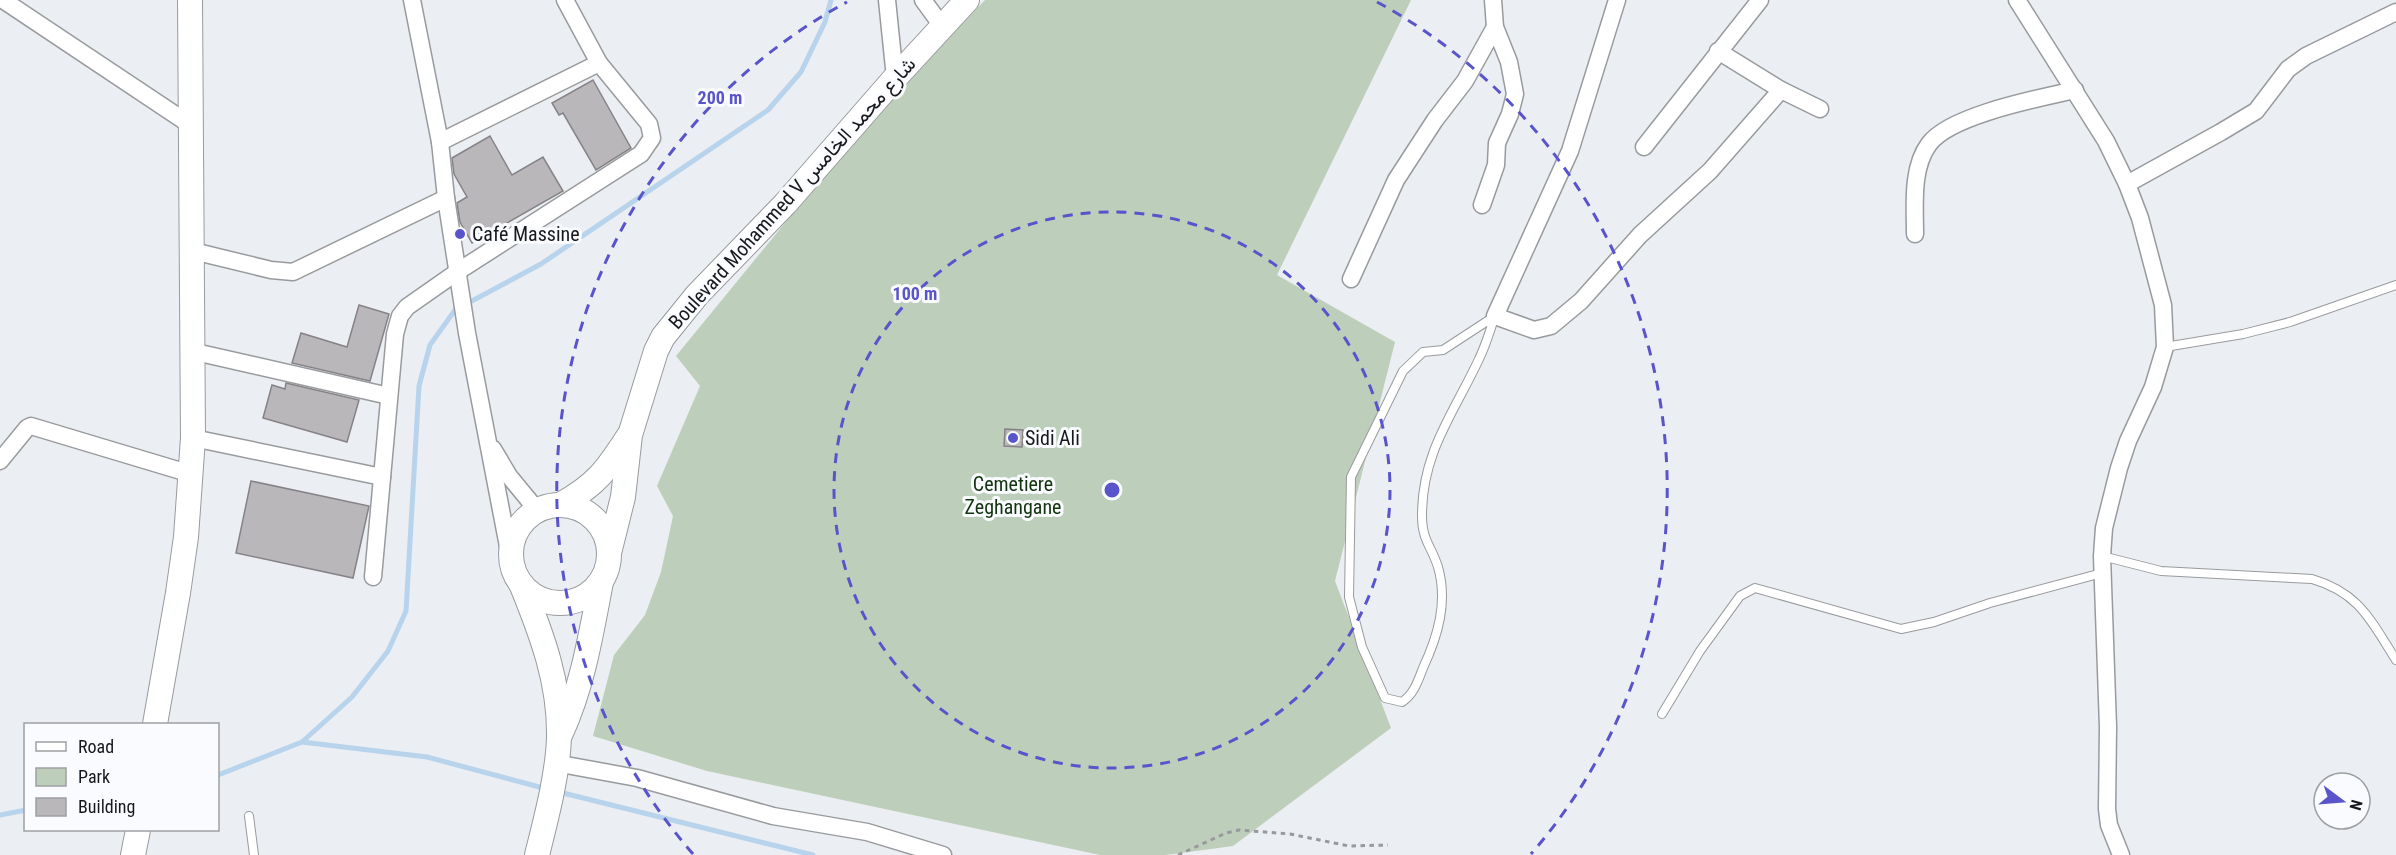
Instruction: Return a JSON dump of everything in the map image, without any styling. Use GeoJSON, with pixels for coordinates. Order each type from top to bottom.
{"type":"FeatureCollection","features":[{"type":"Feature","properties":{"kind":"main road"},"geometry":{"type":"LineString","coordinates":[[155,723],[178,592],[193,438],[191,351],[193,251],[189,124],[190,0]]}},
{"type":"Feature","properties":{"kind":"main road","name":"Boulevard Mohammed V شارع محمد الخامس"},"geometry":{"type":"LineString","coordinates":[[609,553],[621,507],[630,435],[656,351],[663,337],[697,295],[785,204],[967,0]]}},
{"type":"Feature","properties":{"kind":"main road","name":"Boulevard Mohammed V شارع محمد الخامس"},"geometry":{"type":"LineString","coordinates":[[548,507],[583,492],[600,478],[630,435]]}},
{"type":"Feature","properties":{"kind":"main road"},"geometry":{"type":"LineString","coordinates":[[539,849],[559,738],[556,689],[544,638],[515,575],[511,547],[516,532],[525,520],[548,507],[578,509],[594,518],[605,534],[609,553],[608,568],[601,582],[582,674],[572,709],[559,738]]}},
{"type":"Feature","properties":{"kind":"main road"},"geometry":{"type":"LineString","coordinates":[[522,586],[534,596],[548,602],[563,604],[577,601],[601,582]]}},
{"type":"Feature","properties":{"kind":"main road"},"geometry":{"type":"LineString","coordinates":[[134,855],[138,831]]}},
{"type":"Feature","properties":{"kind":"street"},"geometry":{"type":"LineString","coordinates":[[3,0],[189,124]]}},
{"type":"Feature","properties":{"kind":"street"},"geometry":{"type":"LineString","coordinates":[[412,0],[441,142],[446,198],[467,333],[512,562]]}},
{"type":"Feature","properties":{"kind":"street"},"geometry":{"type":"LineString","coordinates":[[373,577],[395,334],[400,316],[407,307],[458,276],[641,154],[650,141],[652,134],[649,124],[598,63],[565,0]]}},
{"type":"Feature","properties":{"kind":"street"},"geometry":{"type":"LineString","coordinates":[[887,0],[895,78]]}},
{"type":"Feature","properties":{"kind":"street"},"geometry":{"type":"LineString","coordinates":[[923,0],[942,26]]}},
{"type":"Feature","properties":{"kind":"street"},"geometry":{"type":"LineString","coordinates":[[1482,205],[1496,165],[1497,143],[1510,114],[1515,94],[1509,62],[1495,27],[1493,0]]}},
{"type":"Feature","properties":{"kind":"street"},"geometry":{"type":"LineString","coordinates":[[1617,0],[1570,151],[1495,316],[1533,330],[1551,326],[1581,301],[1640,235],[1710,171],[1781,90]]}},
{"type":"Feature","properties":{"kind":"street"},"geometry":{"type":"LineString","coordinates":[[1644,147],[1760,0]]}},
{"type":"Feature","properties":{"kind":"street"},"geometry":{"type":"LineString","coordinates":[[2017,0],[2106,141],[2127,184],[2140,218],[2163,305],[2165,347],[2153,387],[2128,441],[2104,528],[2102,565],[2106,630],[2107,809],[2109,825],[2121,855]]}},
{"type":"Feature","properties":{"kind":"street"},"geometry":{"type":"LineString","coordinates":[[2127,184],[2256,111],[2288,69],[2306,56],[2396,12]]}},
{"type":"Feature","properties":{"kind":"street"},"geometry":{"type":"LineString","coordinates":[[1351,279],[1395,180],[1435,120],[1465,81],[1495,27]]}},
{"type":"Feature","properties":{"kind":"street"},"geometry":{"type":"LineString","coordinates":[[1718,51],[1781,90],[1820,109]]}},
{"type":"Feature","properties":{"kind":"street"},"geometry":{"type":"LineString","coordinates":[[441,142],[598,63]]}},
{"type":"Feature","properties":{"kind":"street"},"geometry":{"type":"LineString","coordinates":[[1915,234],[1916,185],[1923,155],[1935,137],[2014,102],[2075,90]]}},
{"type":"Feature","properties":{"kind":"street"},"geometry":{"type":"LineString","coordinates":[[193,251],[271,270],[293,272],[446,198]]}},
{"type":"Feature","properties":{"kind":"street"},"geometry":{"type":"LineString","coordinates":[[191,351],[389,396]]}},
{"type":"Feature","properties":{"kind":"street"},"geometry":{"type":"LineString","coordinates":[[0,461],[31,426],[190,474]]}},
{"type":"Feature","properties":{"kind":"street"},"geometry":{"type":"LineString","coordinates":[[193,438],[382,477]]}},
{"type":"Feature","properties":{"kind":"street"},"geometry":{"type":"LineString","coordinates":[[487,438],[510,476],[548,507]]}},
{"type":"Feature","properties":{"kind":"street"},"geometry":{"type":"LineString","coordinates":[[553,774],[637,778],[773,816],[857,830],[943,855]]}},
{"type":"Feature","properties":{"kind":"lane"},"geometry":{"type":"LineString","coordinates":[[2165,347],[2243,334],[2290,322],[2396,285]]}},
{"type":"Feature","properties":{"kind":"lane"},"geometry":{"type":"LineString","coordinates":[[1495,316],[1481,356],[1444,425],[1425,476],[1422,504],[1423,534],[1437,566],[1442,592],[1442,610],[1431,651],[1411,696],[1402,702],[1385,698],[1362,646],[1349,597],[1351,477],[1403,371],[1423,352],[1443,350],[1495,316]]}},
{"type":"Feature","properties":{"kind":"lane"},"geometry":{"type":"LineString","coordinates":[[1662,714],[1700,651],[1740,596],[1755,588],[1901,629],[1934,622],[2102,565],[2161,571],[2312,579],[2330,584],[2351,597],[2359,605],[2396,660]]}},
{"type":"Feature","properties":{"kind":"lane"},"geometry":{"type":"LineString","coordinates":[[249,816],[254,855]]}},
{"type":"Feature","properties":{"kind":"path"},"geometry":{"type":"LineString","coordinates":[[1178,855],[1226,833],[1239,830],[1290,834],[1349,846],[1388,845]]}},
{"type":"Feature","properties":{"kind":"green space","name":"Cemetiere Zeghangane"},"geometry":{"type":"Polygon","coordinates":[[[985,0],[1411,0],[1277,275],[1395,342],[1335,581],[1391,728],[1233,846],[1166,855],[1100,855],[707,771],[593,736],[614,655],[645,615],[661,572],[673,516],[657,486],[700,386],[676,356],[861,130],[985,0]]]}},
{"type":"Feature","properties":{"kind":"building"},"geometry":{"type":"Polygon","coordinates":[[[593,80],[631,148],[596,170],[563,113],[559,115],[552,103],[593,80]]]}},
{"type":"Feature","properties":{"kind":"building"},"geometry":{"type":"Polygon","coordinates":[[[490,136],[512,175],[543,157],[563,191],[472,243],[460,222],[457,203],[467,197],[454,174],[452,158],[490,136]]]}},
{"type":"Feature","properties":{"kind":"building"},"geometry":{"type":"Polygon","coordinates":[[[359,305],[389,314],[370,381],[292,363],[301,333],[347,347],[359,305]]]}},
{"type":"Feature","properties":{"kind":"building"},"geometry":{"type":"Polygon","coordinates":[[[286,383],[359,400],[347,442],[263,418],[272,385],[285,389],[286,383]]]}},
{"type":"Feature","properties":{"kind":"building","name":"Sidi Ali"},"geometry":{"type":"Polygon","coordinates":[[[1005,429],[1023,430],[1022,447],[1004,446],[1005,429]]]}},
{"type":"Feature","properties":{"kind":"building"},"geometry":{"type":"Polygon","coordinates":[[[251,481],[369,506],[353,578],[236,553],[251,481]]]}},
{"type":"Feature","properties":{"kind":"waterway"},"geometry":{"type":"LineString","coordinates":[[219,775],[302,742],[352,697],[388,651],[406,611],[419,386],[430,345],[455,310],[541,264],[768,110],[801,72],[825,22],[831,0]]}},
{"type":"Feature","properties":{"kind":"waterway"},"geometry":{"type":"LineString","coordinates":[[302,742],[427,757],[547,789]]}},
{"type":"Feature","properties":{"kind":"waterway"},"geometry":{"type":"LineString","coordinates":[[559,792],[813,855]]}},
{"type":"Feature","properties":{"kind":"waterway"},"geometry":{"type":"LineString","coordinates":[[0,815],[24,810]]}},
{"type":"Feature","properties":{"kind":"place","name":"Café Massine"},"geometry":{"type":"Point","coordinates":[460,234]}},
{"type":"Feature","properties":{"kind":"place","name":"Sidi Ali"},"geometry":{"type":"Point","coordinates":[1013,438]}}]}
